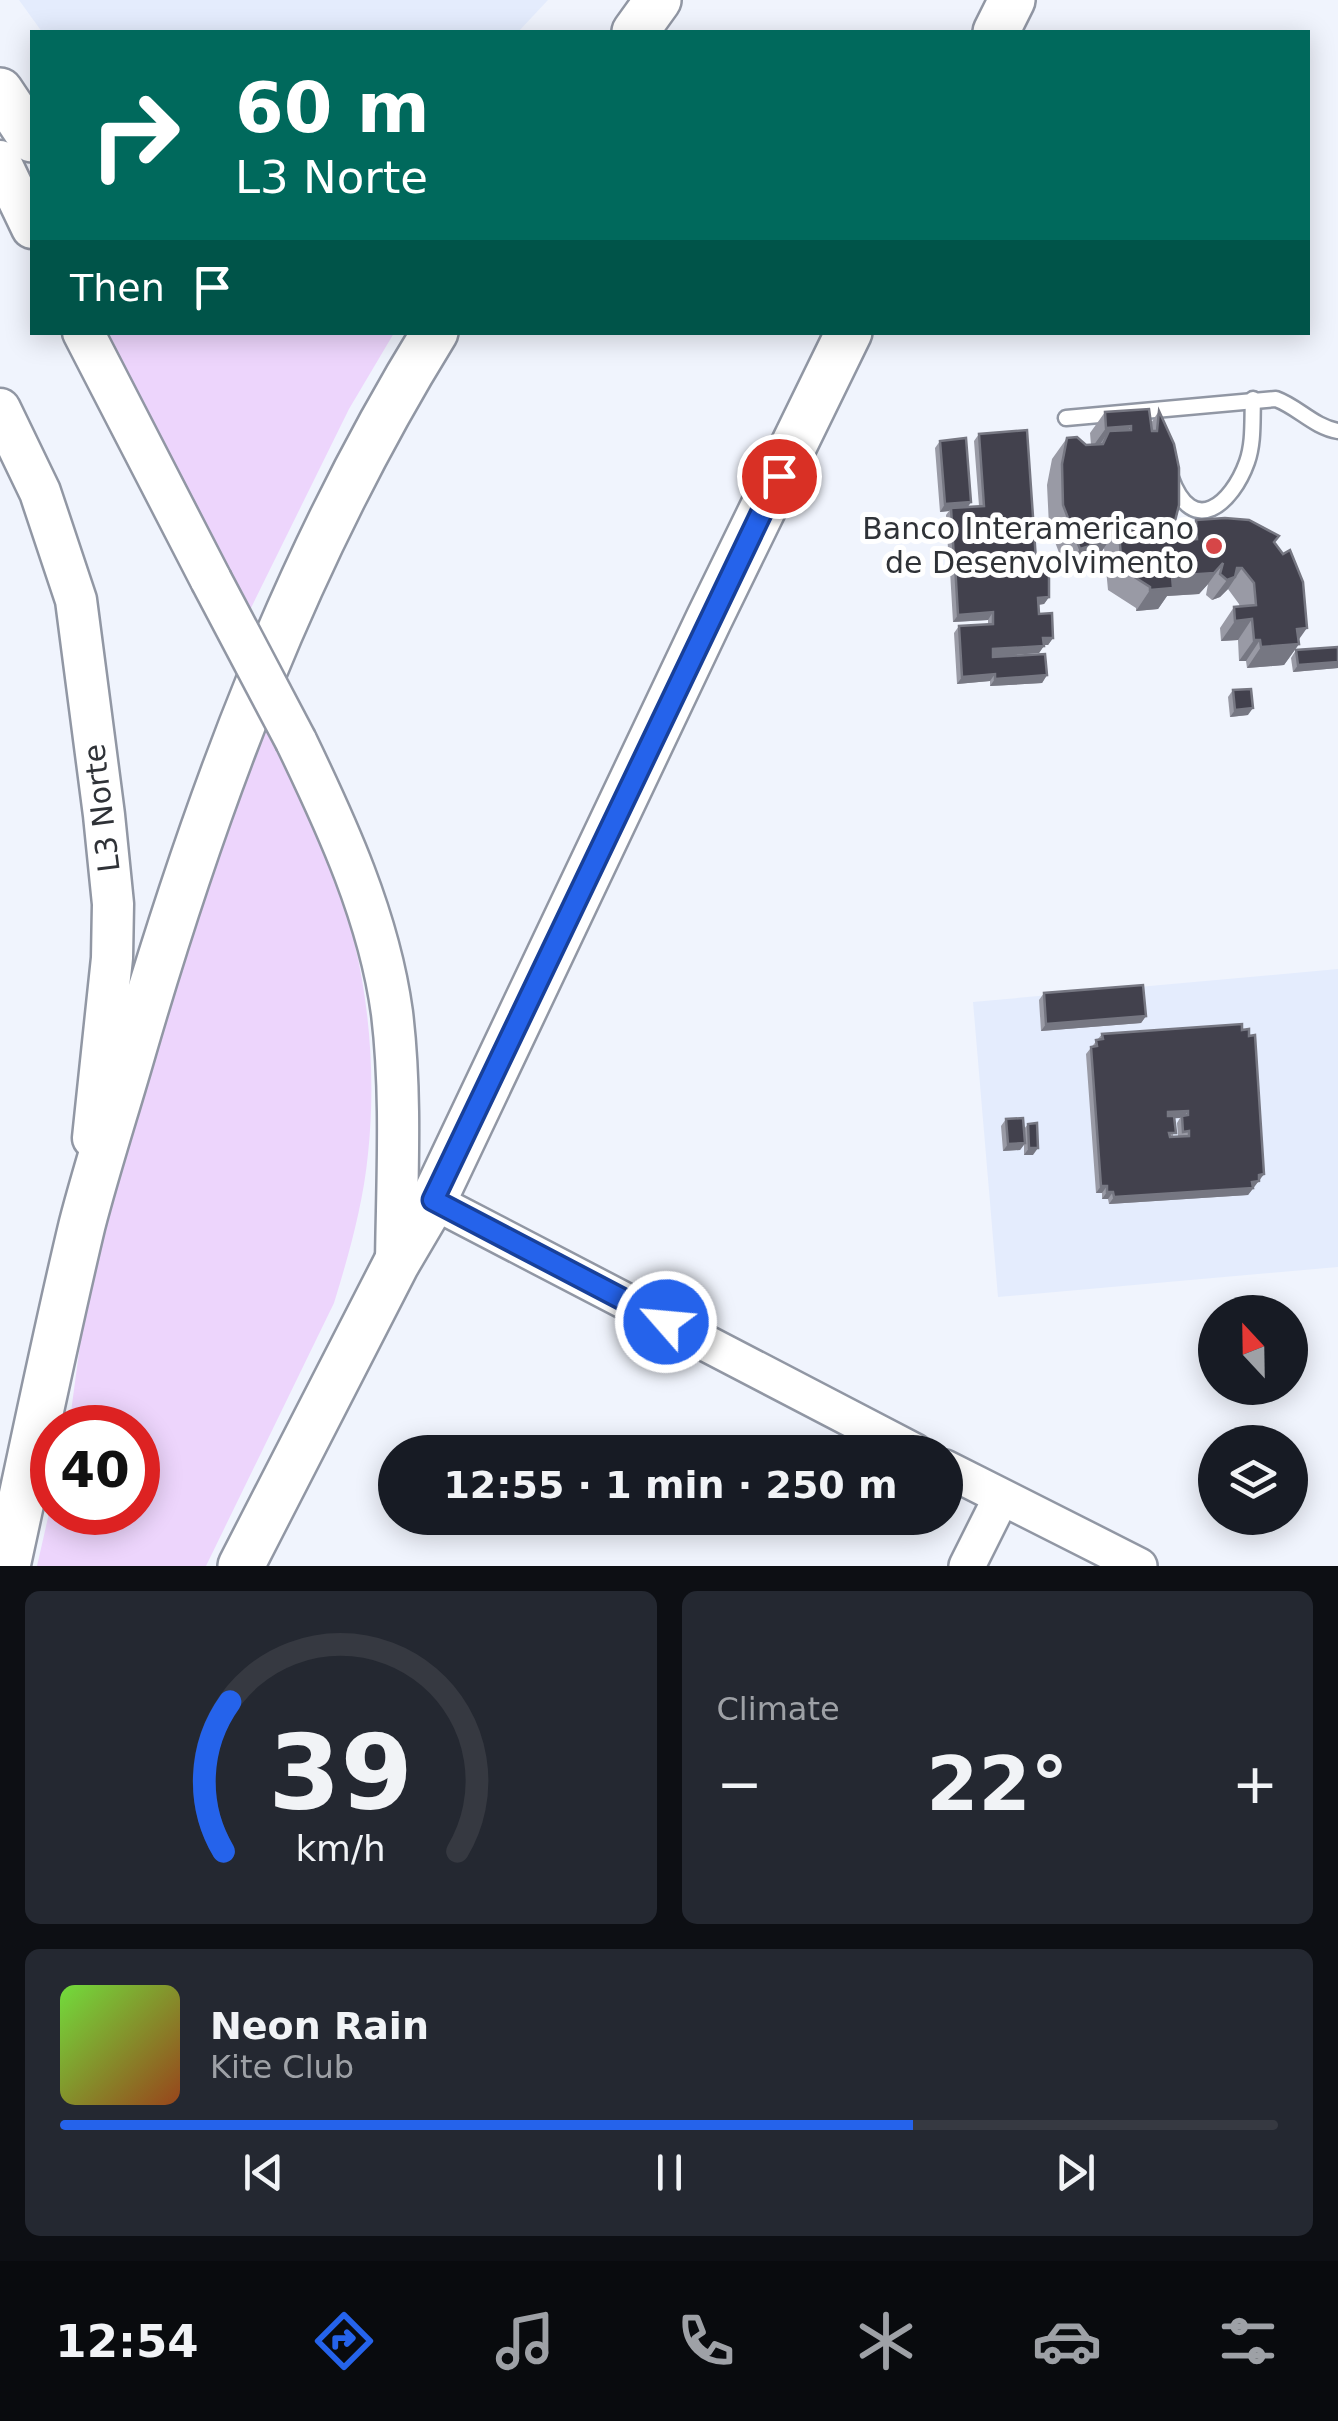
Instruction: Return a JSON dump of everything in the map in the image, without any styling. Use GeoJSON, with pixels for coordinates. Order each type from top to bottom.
{"type":"FeatureCollection","features":[{"type":"Feature","properties":{"kind":"main road"},"geometry":{"type":"LineString","coordinates":[[636,30],[658,0]]}},
{"type":"Feature","properties":{"kind":"main road"},"geometry":{"type":"LineString","coordinates":[[997,30],[1012,0]]}},
{"type":"Feature","properties":{"kind":"main road"},"geometry":{"type":"LineString","coordinates":[[0,92],[30,136]]}},
{"type":"Feature","properties":{"kind":"main road"},"geometry":{"type":"LineString","coordinates":[[0,162],[30,224]]}},
{"type":"Feature","properties":{"kind":"main road"},"geometry":{"type":"LineString","coordinates":[[86,335],[296,741],[355,875],[378,947],[392,1013],[396,1264]]}},
{"type":"Feature","properties":{"kind":"main road","name":"L3 Norte"},"geometry":{"type":"LineString","coordinates":[[7,1566],[83,1222],[159,962],[233,742],[282,620],[432,335]]}},
{"type":"Feature","properties":{"kind":"main road"},"geometry":{"type":"LineString","coordinates":[[240,1566],[433,1200],[708,619],[848,335]]}},
{"type":"Feature","properties":{"kind":"main road","name":"L3 Norte"},"geometry":{"type":"LineString","coordinates":[[0,409],[40,492],[76,600],[113,904],[112,958],[83,1222]]}},
{"type":"Feature","properties":{"kind":"street"},"geometry":{"type":"LineString","coordinates":[[433,1200],[882,1435]]}},
{"type":"Feature","properties":{"kind":"street"},"geometry":{"type":"LineString","coordinates":[[963,1478],[1138,1566]]}},
{"type":"Feature","properties":{"kind":"street"},"geometry":{"type":"LineString","coordinates":[[968,1566],[1001,1498]]}},
{"type":"Feature","properties":{"kind":"lane"},"geometry":{"type":"LineString","coordinates":[[1168,470],[1176,491],[1189,508],[1200,512],[1222,504],[1248,460],[1252,399]]}},
{"type":"Feature","properties":{"kind":"lane"},"geometry":{"type":"LineString","coordinates":[[1066,418],[1158,417],[1252,399],[1276,399],[1338,431]]}},
{"type":"Feature","properties":{"kind":"shaded area"},"geometry":{"type":"Polygon","coordinates":[[[19,0],[548,0],[520,30],[41,30],[19,0]]]}},
{"type":"Feature","properties":{"kind":"shaded area"},"geometry":{"type":"Polygon","coordinates":[[[108,335],[393,335],[349,409],[249,612],[108,335]]]}},
{"type":"Feature","properties":{"kind":"shaded area"},"geometry":{"type":"Polygon","coordinates":[[[256,709],[331,868],[361,972],[370,1045],[371,1118],[366,1173],[350,1248],[334,1303],[206,1566],[37,1566],[44,1535],[160,1535],[160,1405],[72,1405],[88,1285],[133,1083],[256,709]]]}},
{"type":"Feature","properties":{"kind":"shaded area"},"geometry":{"type":"Polygon","coordinates":[[[1338,969],[1338,1267],[998,1297],[973,1002],[1338,969]]]}},
{"type":"Feature","properties":{"kind":"building","name":"Banco Interamericano de Desenvolvimento"},"geometry":{"type":"Polygon","coordinates":[[[1149,409],[1152,431],[1157,431],[1159,411],[1174,444],[1179,468],[1179,505],[1170,541],[1197,539],[1196,520],[1225,518],[1249,520],[1279,536],[1274,542],[1283,554],[1290,550],[1303,582],[1307,628],[1297,629],[1299,644],[1261,647],[1260,640],[1254,640],[1252,619],[1235,621],[1234,607],[1256,605],[1254,583],[1242,568],[1237,568],[1235,577],[1227,580],[1220,574],[1223,563],[1214,573],[1172,576],[1173,588],[1150,590],[1122,569],[1118,520],[1111,520],[1112,536],[1093,538],[1090,546],[1080,549],[1063,505],[1062,464],[1067,438],[1077,437],[1086,445],[1103,444],[1109,431],[1131,430],[1131,426],[1106,428],[1105,412],[1149,409]]]}},
{"type":"Feature","properties":{"kind":"building"},"geometry":{"type":"Polygon","coordinates":[[[1027,430],[1036,560],[1062,558],[1063,568],[1049,569],[1049,597],[1038,598],[1039,614],[1052,613],[1053,638],[1043,638],[1044,646],[993,649],[993,657],[1045,654],[1047,675],[962,677],[959,626],[993,624],[993,612],[958,615],[955,564],[984,562],[984,557],[954,559],[951,508],[984,506],[979,434],[1027,430]]]}},
{"type":"Feature","properties":{"kind":"building"},"geometry":{"type":"Polygon","coordinates":[[[966,438],[971,502],[945,504],[940,441],[966,438]]]}},
{"type":"Feature","properties":{"kind":"building"},"geometry":{"type":"Polygon","coordinates":[[[1338,647],[1338,662],[1298,665],[1296,650],[1338,647]]]}},
{"type":"Feature","properties":{"kind":"building"},"geometry":{"type":"Polygon","coordinates":[[[1251,689],[1253,708],[1235,710],[1233,690],[1251,689]]]}},
{"type":"Feature","properties":{"kind":"building"},"geometry":{"type":"Polygon","coordinates":[[[1143,985],[1146,1016],[1046,1024],[1044,993],[1143,985]]]}},
{"type":"Feature","properties":{"kind":"building"},"geometry":{"type":"Polygon","coordinates":[[[1242,1024],[1242,1030],[1249,1029],[1249,1036],[1255,1035],[1264,1174],[1259,1175],[1259,1181],[1252,1182],[1253,1188],[1114,1197],[1113,1192],[1107,1192],[1107,1186],[1101,1186],[1091,1047],[1097,1046],[1096,1040],[1103,1039],[1102,1034],[1242,1024]],[[1188,1111],[1168,1112],[1168,1116],[1174,1116],[1176,1133],[1169,1133],[1170,1137],[1189,1136],[1189,1131],[1183,1132],[1182,1116],[1188,1115],[1188,1111]]]}},
{"type":"Feature","properties":{"kind":"building"},"geometry":{"type":"Polygon","coordinates":[[[1023,1118],[1025,1143],[1008,1144],[1006,1119],[1023,1118]]]}},
{"type":"Feature","properties":{"kind":"building"},"geometry":{"type":"Polygon","coordinates":[[[1037,1123],[1038,1148],[1029,1148],[1028,1124],[1037,1123]]]}},
{"type":"Feature","properties":{"kind":"place","name":"Banco Interamericano de Desenvolvimento"},"geometry":{"type":"Point","coordinates":[1214,546]}},
{"type":"Feature","properties":{"kind":"route"},"geometry":{"type":"LineString","coordinates":[[666,1322],[433,1200],[779,476]]}}]}
